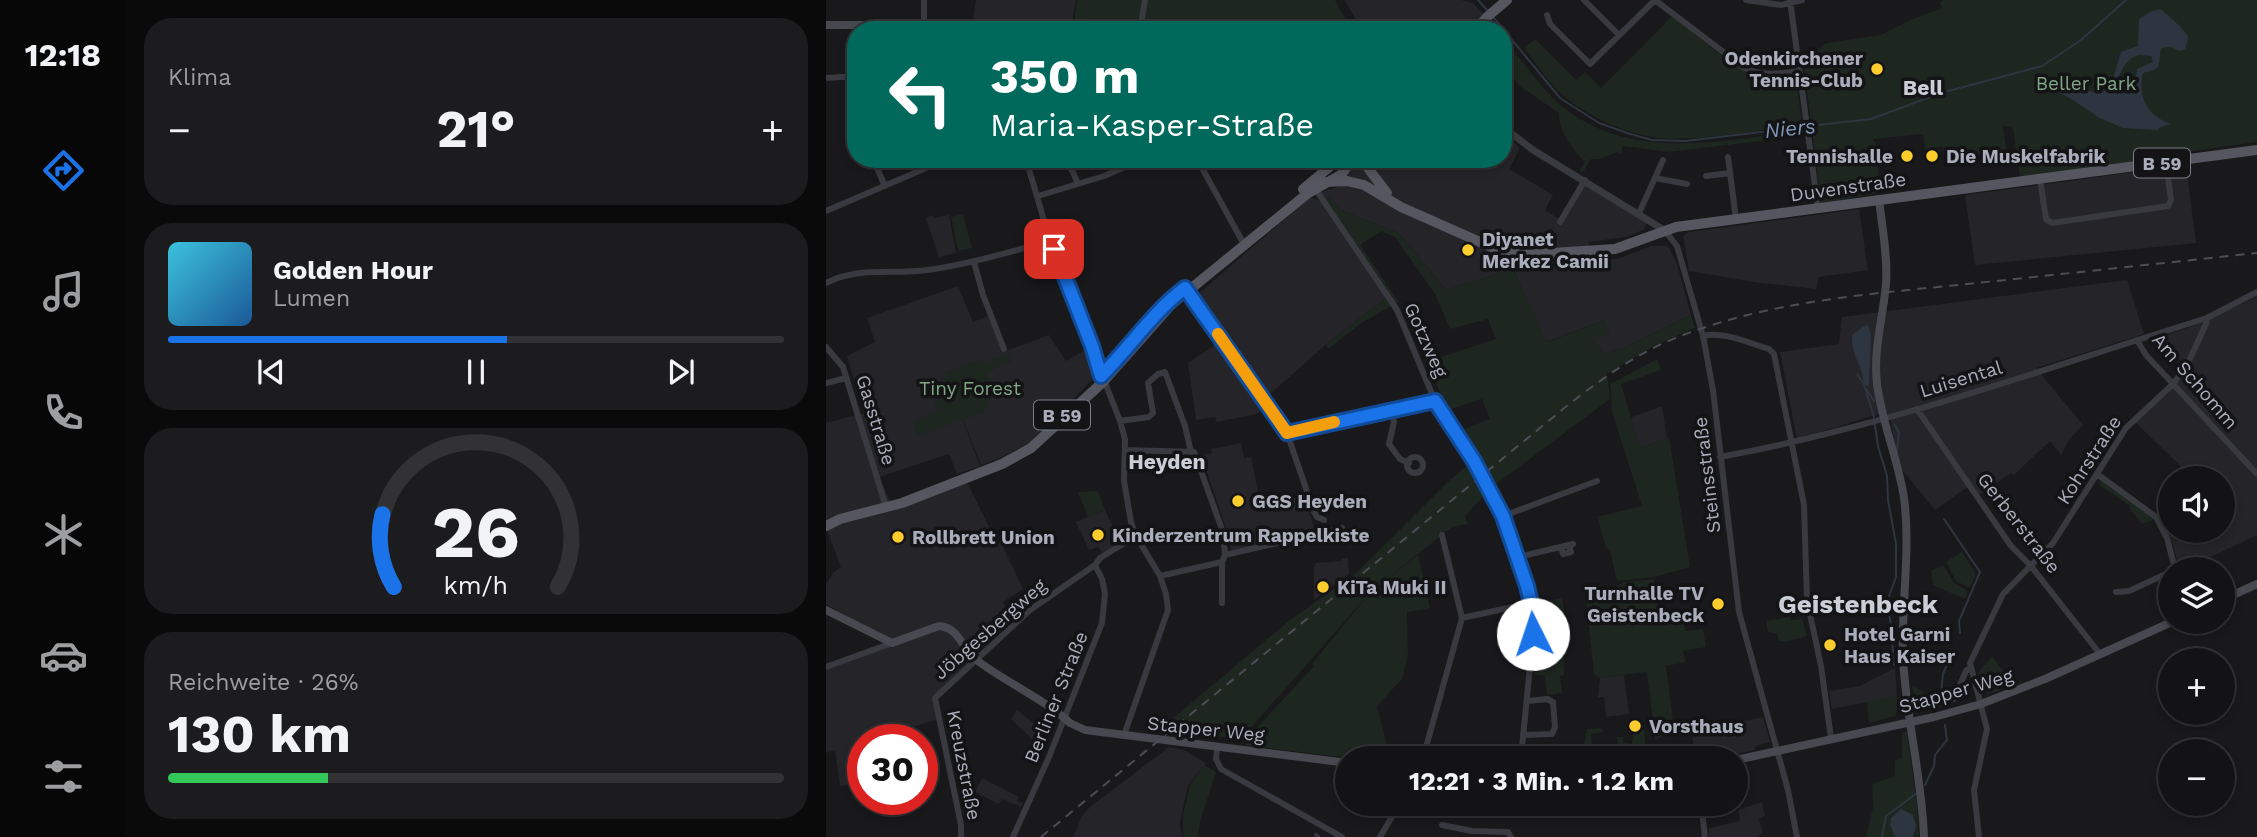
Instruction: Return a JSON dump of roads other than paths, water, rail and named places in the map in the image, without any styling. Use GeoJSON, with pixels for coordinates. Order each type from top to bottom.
{"type":"FeatureCollection","features":[{"type":"Feature","properties":{"kind":"main road"},"geometry":{"type":"LineString","coordinates":[[1484,21],[1507,0]]}},
{"type":"Feature","properties":{"kind":"main road"},"geometry":{"type":"LineString","coordinates":[[826,25],[847,25]]}},
{"type":"Feature","properties":{"kind":"main road","name":"Duvenstraße"},"geometry":{"type":"LineString","coordinates":[[1383,195],[1401,207],[1498,250],[1521,255],[1615,249],[1664,230],[2257,150]]}},
{"type":"Feature","properties":{"kind":"main road","name":"B 59"},"geometry":{"type":"LineString","coordinates":[[826,526],[1019,449],[1045,430],[1102,379],[1159,310],[1244,243],[1330,168]]}},
{"type":"Feature","properties":{"kind":"main road"},"geometry":{"type":"LineString","coordinates":[[1326,182],[1342,174],[1346,168]]}},
{"type":"Feature","properties":{"kind":"main road","name":"B 59"},"geometry":{"type":"LineString","coordinates":[[1359,168],[1383,195]]}},
{"type":"Feature","properties":{"kind":"main road","name":"Duvenstraße"},"geometry":{"type":"LineString","coordinates":[[1368,168],[1386,192],[1404,204],[1512,248],[1550,252]]}},
{"type":"Feature","properties":{"kind":"main road","name":"B 59"},"geometry":{"type":"LineString","coordinates":[[1313,185],[1326,182],[1357,182],[1383,195]]}},
{"type":"Feature","properties":{"kind":"main road"},"geometry":{"type":"LineString","coordinates":[[1879,199],[1886,279],[1876,370],[1883,418],[1900,480],[1905,511],[1903,642],[1909,723],[1923,807],[1924,837]]}},
{"type":"Feature","properties":{"kind":"main road","name":"B 59"},"geometry":{"type":"LineString","coordinates":[[826,518],[886,504]]}},
{"type":"Feature","properties":{"kind":"main road"},"geometry":{"type":"LineString","coordinates":[[2235,594],[2257,584]]}},
{"type":"Feature","properties":{"kind":"main road"},"geometry":{"type":"LineString","coordinates":[[826,610],[892,643]]}},
{"type":"Feature","properties":{"kind":"main road","name":"Stapper Weg"},"geometry":{"type":"LineString","coordinates":[[892,643],[939,626],[953,630],[975,659],[1080,729],[1335,761]]}},
{"type":"Feature","properties":{"kind":"main road","name":"Stapper Weg"},"geometry":{"type":"LineString","coordinates":[[1748,757],[1909,723],[1981,704],[2045,679],[2158,628]]}},
{"type":"Feature","properties":{"kind":"street"},"geometry":{"type":"LineString","coordinates":[[924,0],[929,21]]}},
{"type":"Feature","properties":{"kind":"street"},"geometry":{"type":"LineString","coordinates":[[1142,21],[1145,0]]}},
{"type":"Feature","properties":{"kind":"street"},"geometry":{"type":"LineString","coordinates":[[1584,0],[1619,35]]}},
{"type":"Feature","properties":{"kind":"street"},"geometry":{"type":"LineString","coordinates":[[1547,15],[1550,24],[1590,64],[1655,0],[1743,67],[1755,73],[1766,75],[1799,71]]}},
{"type":"Feature","properties":{"kind":"street"},"geometry":{"type":"LineString","coordinates":[[1746,0],[1773,5],[1802,0]]}},
{"type":"Feature","properties":{"kind":"street"},"geometry":{"type":"LineString","coordinates":[[1790,2],[1818,208]]}},
{"type":"Feature","properties":{"kind":"street"},"geometry":{"type":"LineString","coordinates":[[826,78],[847,76]]}},
{"type":"Feature","properties":{"kind":"street","name":"Steinsstraße"},"geometry":{"type":"LineString","coordinates":[[1512,134],[1533,150],[1639,213],[1664,230],[1677,246],[1703,336],[1713,390],[1739,612],[1795,817],[1797,837]]}},
{"type":"Feature","properties":{"kind":"street"},"geometry":{"type":"LineString","coordinates":[[1728,157],[1736,219]]}},
{"type":"Feature","properties":{"kind":"street"},"geometry":{"type":"LineString","coordinates":[[1639,213],[1663,160]]}},
{"type":"Feature","properties":{"kind":"street"},"geometry":{"type":"LineString","coordinates":[[2040,179],[2046,219],[2052,223],[2168,206],[2171,200],[2166,162]]}},
{"type":"Feature","properties":{"kind":"street"},"geometry":{"type":"LineString","coordinates":[[877,168],[885,186]]}},
{"type":"Feature","properties":{"kind":"street"},"geometry":{"type":"LineString","coordinates":[[826,211],[926,168]]}},
{"type":"Feature","properties":{"kind":"street"},"geometry":{"type":"LineString","coordinates":[[1029,168],[1050,241],[1119,421],[1126,450],[1124,481],[1136,536],[1160,576],[1166,594],[1168,610],[1124,735]]}},
{"type":"Feature","properties":{"kind":"street"},"geometry":{"type":"LineString","coordinates":[[1070,168],[1078,184]]}},
{"type":"Feature","properties":{"kind":"street"},"geometry":{"type":"LineString","coordinates":[[1038,196],[1122,168]]}},
{"type":"Feature","properties":{"kind":"street"},"geometry":{"type":"LineString","coordinates":[[1202,168],[1244,243]]}},
{"type":"Feature","properties":{"kind":"street"},"geometry":{"type":"LineString","coordinates":[[1706,176],[1730,173]]}},
{"type":"Feature","properties":{"kind":"street"},"geometry":{"type":"LineString","coordinates":[[1655,178],[1687,184]]}},
{"type":"Feature","properties":{"kind":"street"},"geometry":{"type":"LineString","coordinates":[[1560,222],[1585,180]]}},
{"type":"Feature","properties":{"kind":"street","name":"Gotzweg"},"geometry":{"type":"LineString","coordinates":[[1313,185],[1397,310],[1435,401],[1475,463],[1503,516],[1518,557],[1531,603],[1534,625],[1522,746]]}},
{"type":"Feature","properties":{"kind":"street"},"geometry":{"type":"LineString","coordinates":[[826,283],[854,272],[911,272],[974,262],[1050,241]]}},
{"type":"Feature","properties":{"kind":"street"},"geometry":{"type":"LineString","coordinates":[[974,262],[987,307],[1004,349]]}},
{"type":"Feature","properties":{"kind":"street"},"geometry":{"type":"LineString","coordinates":[[1187,290],[1287,433],[1314,512],[1324,520]]}},
{"type":"Feature","properties":{"kind":"street"},"geometry":{"type":"LineString","coordinates":[[2207,318],[2257,292]]}},
{"type":"Feature","properties":{"kind":"street","name":"Luisental"},"geometry":{"type":"LineString","coordinates":[[1720,457],[1792,444],[1917,409],[2207,318]]}},
{"type":"Feature","properties":{"kind":"street","name":"Kohrstraße"},"geometry":{"type":"LineString","coordinates":[[1954,699],[1999,601],[2053,543],[2126,428],[2174,383],[2188,363],[2207,318]]}},
{"type":"Feature","properties":{"kind":"street"},"geometry":{"type":"LineString","coordinates":[[1703,336],[1724,336],[1769,348],[1774,354],[1804,505],[1807,600],[1821,666],[1831,738]]}},
{"type":"Feature","properties":{"kind":"street","name":"Am Schomm"},"geometry":{"type":"LineString","coordinates":[[2137,340],[2146,355],[2257,474]]}},
{"type":"Feature","properties":{"kind":"street","name":"Gasstraße"},"geometry":{"type":"LineString","coordinates":[[826,348],[843,367],[886,504]]}},
{"type":"Feature","properties":{"kind":"street"},"geometry":{"type":"LineString","coordinates":[[1119,421],[1149,417],[1153,413],[1147,383],[1165,372],[1223,532],[1222,603]]}},
{"type":"Feature","properties":{"kind":"street"},"geometry":{"type":"LineString","coordinates":[[826,383],[846,378]]}},
{"type":"Feature","properties":{"kind":"street"},"geometry":{"type":"LineString","coordinates":[[1287,433],[1435,401]]}},
{"type":"Feature","properties":{"kind":"street","name":"Gerberstraße"},"geometry":{"type":"LineString","coordinates":[[1917,409],[2011,546],[2031,566],[2100,654]]}},
{"type":"Feature","properties":{"kind":"street"},"geometry":{"type":"LineString","coordinates":[[1392,410],[1394,422],[1389,444],[1400,459],[1409,463]]}},
{"type":"Feature","properties":{"kind":"street"},"geometry":{"type":"LineString","coordinates":[[1126,450],[1192,452]]}},
{"type":"Feature","properties":{"kind":"street"},"geometry":{"type":"LineString","coordinates":[[2097,474],[2156,517],[2167,538],[2172,557]]}},
{"type":"Feature","properties":{"kind":"street"},"geometry":{"type":"LineString","coordinates":[[1503,516],[1597,481]]}},
{"type":"Feature","properties":{"kind":"street"},"geometry":{"type":"LineString","coordinates":[[1160,576],[1342,528]]}},
{"type":"Feature","properties":{"kind":"street"},"geometry":{"type":"LineString","coordinates":[[1426,746],[1462,618],[1442,535]]}},
{"type":"Feature","properties":{"kind":"street","name":"Jöbgesbergweg"},"geometry":{"type":"LineString","coordinates":[[935,698],[1037,605],[1095,565],[1100,558],[1136,536]]}},
{"type":"Feature","properties":{"kind":"street"},"geometry":{"type":"LineString","coordinates":[[1518,557],[1571,544]]}},
{"type":"Feature","properties":{"kind":"street","name":"Berliner Straße"},"geometry":{"type":"LineString","coordinates":[[1013,837],[1102,623],[1105,611],[1102,579],[1095,565]]}},
{"type":"Feature","properties":{"kind":"street"},"geometry":{"type":"LineString","coordinates":[[2116,592],[2129,591],[2158,578]]}},
{"type":"Feature","properties":{"kind":"street"},"geometry":{"type":"LineString","coordinates":[[1462,618],[1531,603]]}},
{"type":"Feature","properties":{"kind":"street"},"geometry":{"type":"LineString","coordinates":[[1531,654],[1560,652],[1560,625],[1534,625]]}},
{"type":"Feature","properties":{"kind":"street"},"geometry":{"type":"LineString","coordinates":[[826,667],[892,643]]}},
{"type":"Feature","properties":{"kind":"street"},"geometry":{"type":"LineString","coordinates":[[1970,668],[1987,730],[1974,790],[1979,837]]}},
{"type":"Feature","properties":{"kind":"street","name":"Kreuzstraße"},"geometry":{"type":"LineString","coordinates":[[935,698],[961,825],[961,837]]}},
{"type":"Feature","properties":{"kind":"street"},"geometry":{"type":"LineString","coordinates":[[1523,735],[1552,734],[1555,727],[1553,702],[1548,699],[1527,701]]}},
{"type":"Feature","properties":{"kind":"street"},"geometry":{"type":"LineString","coordinates":[[1217,747],[1216,759],[1221,769],[1342,837]]}},
{"type":"Feature","properties":{"kind":"street"},"geometry":{"type":"LineString","coordinates":[[1380,837],[1392,816]]}},
{"type":"Feature","properties":{"kind":"street"},"geometry":{"type":"LineString","coordinates":[[1703,816],[1705,837]]}},
{"type":"Feature","properties":{"kind":"street"},"geometry":{"type":"LineString","coordinates":[[1441,825],[1511,835]]}},
{"type":"Feature","properties":{"kind":"street"},"geometry":{"type":"LineString","coordinates":[[1318,834],[1323,826]]}},
{"type":"Feature","properties":{"kind":"waterway","name":"Niers"},"geometry":{"type":"LineString","coordinates":[[1478,0],[1488,11]]}},
{"type":"Feature","properties":{"kind":"waterway","name":"Niers"},"geometry":{"type":"LineString","coordinates":[[1809,126],[1871,119],[1941,93],[2042,66],[2081,40],[2126,0]]}},
{"type":"Feature","properties":{"kind":"waterway","name":"Niers"},"geometry":{"type":"LineString","coordinates":[[1512,40],[1560,98],[1599,123],[1627,133],[1652,140],[1686,141],[1803,127]]}},
{"type":"Feature","properties":{"kind":"waterway"},"geometry":{"type":"LineString","coordinates":[[1857,374],[1864,384],[1874,417]]}},
{"type":"Feature","properties":{"kind":"waterway"},"geometry":{"type":"LineString","coordinates":[[1867,390],[1874,401]]}},
{"type":"Feature","properties":{"kind":"waterway"},"geometry":{"type":"LineString","coordinates":[[1894,424],[1899,433],[1897,452]]}},
{"type":"Feature","properties":{"kind":"waterway"},"geometry":{"type":"LineString","coordinates":[[1875,425],[1887,476],[1888,500],[1896,544],[1896,577],[1887,602],[1894,665]]}},
{"type":"Feature","properties":{"kind":"waterway"},"geometry":{"type":"LineString","coordinates":[[1944,519],[1980,572],[1959,621],[1960,633]]}},
{"type":"Feature","properties":{"kind":"waterway"},"geometry":{"type":"LineString","coordinates":[[1940,702],[1943,674],[1951,655]]}},
{"type":"Feature","properties":{"kind":"waterway"},"geometry":{"type":"LineString","coordinates":[[1925,785],[1934,766],[1935,755],[1947,740],[1945,725]]}},
{"type":"Feature","properties":{"kind":"waterway"},"geometry":{"type":"LineString","coordinates":[[1882,837],[1886,816],[1917,793]]}},
{"type":"Feature","properties":{"kind":"railway"},"geometry":{"type":"LineString","coordinates":[[1041,837],[1568,405],[1615,370],[1653,348],[1703,328],[1741,317],[1819,301],[2257,253]]}},
{"type":"Feature","properties":{"kind":"place","name":"Odenkirchener Tennis-Club"},"geometry":{"type":"Point","coordinates":[1877,69]}},
{"type":"Feature","properties":{"kind":"place","name":"Tennishalle"},"geometry":{"type":"Point","coordinates":[1907,156]}},
{"type":"Feature","properties":{"kind":"place","name":"Die Muskelfabrik"},"geometry":{"type":"Point","coordinates":[1932,156]}},
{"type":"Feature","properties":{"kind":"place","name":"Diyanet Merkez Camii"},"geometry":{"type":"Point","coordinates":[1468,250]}},
{"type":"Feature","properties":{"kind":"place","name":"GGS Heyden"},"geometry":{"type":"Point","coordinates":[1238,501]}},
{"type":"Feature","properties":{"kind":"place","name":"Kinderzentrum Rappelkiste"},"geometry":{"type":"Point","coordinates":[1098,535]}},
{"type":"Feature","properties":{"kind":"place","name":"Rollbrett Union"},"geometry":{"type":"Point","coordinates":[898,537]}},
{"type":"Feature","properties":{"kind":"place","name":"KiTa Muki II"},"geometry":{"type":"Point","coordinates":[1323,587]}},
{"type":"Feature","properties":{"kind":"place","name":"Turnhalle TV Geistenbeck"},"geometry":{"type":"Point","coordinates":[1718,604]}},
{"type":"Feature","properties":{"kind":"place","name":"Hotel Garni Haus Kaiser"},"geometry":{"type":"Point","coordinates":[1830,645]}},
{"type":"Feature","properties":{"kind":"place","name":"Vorsthaus"},"geometry":{"type":"Point","coordinates":[1635,726]}},
{"type":"Feature","properties":{"kind":"district","name":"Bell"},"geometry":{"type":"Point","coordinates":[1923,87]}},
{"type":"Feature","properties":{"kind":"district","name":"Heyden"},"geometry":{"type":"Point","coordinates":[1167,461]}},
{"type":"Feature","properties":{"kind":"district","name":"Geistenbeck"},"geometry":{"type":"Point","coordinates":[1858,604]}},
{"type":"Feature","properties":{"kind":"park label","name":"Beller Park"},"geometry":{"type":"Point","coordinates":[2086,83]}},
{"type":"Feature","properties":{"kind":"park label","name":"Tiny Forest"},"geometry":{"type":"Point","coordinates":[970,388]}}]}
